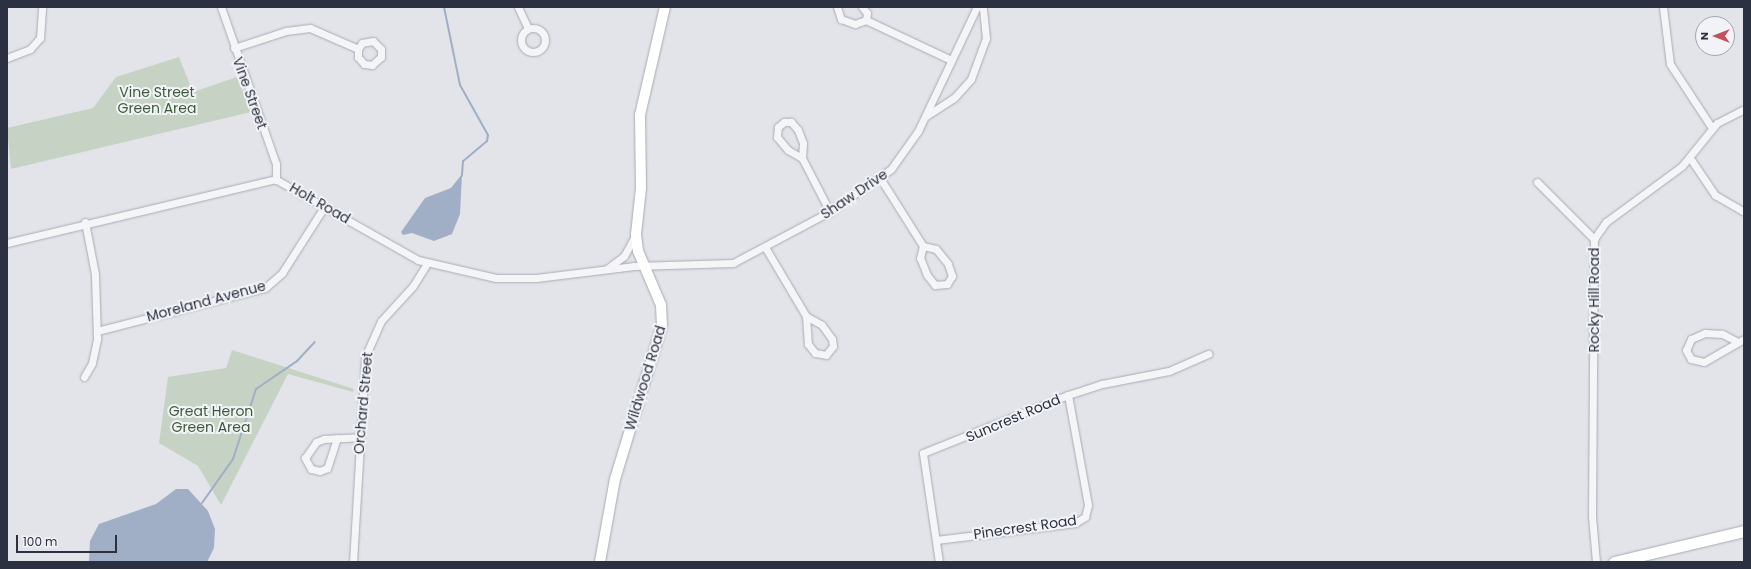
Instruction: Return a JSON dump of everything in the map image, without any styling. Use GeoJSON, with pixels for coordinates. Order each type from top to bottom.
{"type":"FeatureCollection","features":[{"type":"Feature","properties":{"kind":"main road"},"geometry":{"type":"LineString","coordinates":[[1614,562],[1744,531]]}},
{"type":"Feature","properties":{"kind":"street"},"geometry":{"type":"LineString","coordinates":[[7,58],[30,49],[40,38],[42,7]]}},
{"type":"Feature","properties":{"kind":"street","name":"Vine Street"},"geometry":{"type":"LineString","coordinates":[[221,7],[234,48],[276,164],[276,180]]}},
{"type":"Feature","properties":{"kind":"street"},"geometry":{"type":"LineString","coordinates":[[518,7],[528,28]]}},
{"type":"Feature","properties":{"kind":"street","name":"Wildwood Road"},"geometry":{"type":"LineString","coordinates":[[600,562],[615,479],[662,325],[661,305],[644,266],[636,234],[640,188],[640,115],[665,7]]}},
{"type":"Feature","properties":{"kind":"street"},"geometry":{"type":"LineString","coordinates":[[837,7],[838,17],[846,22],[860,24],[866,20],[867,13],[862,7]]}},
{"type":"Feature","properties":{"kind":"street","name":"Shaw Drive"},"geometry":{"type":"LineString","coordinates":[[644,266],[725,265],[765,247],[830,212],[880,178],[899,158],[926,116],[977,7]]}},
{"type":"Feature","properties":{"kind":"street"},"geometry":{"type":"LineString","coordinates":[[926,116],[954,98],[971,79],[986,38],[983,7]]}},
{"type":"Feature","properties":{"kind":"street"},"geometry":{"type":"LineString","coordinates":[[1663,7],[1670,64],[1712,128]]}},
{"type":"Feature","properties":{"kind":"street"},"geometry":{"type":"LineString","coordinates":[[866,20],[951,60]]}},
{"type":"Feature","properties":{"kind":"street"},"geometry":{"type":"LineString","coordinates":[[234,48],[302,28],[324,32],[358,49]]}},
{"type":"Feature","properties":{"kind":"street","name":"Rocky Hill Road"},"geometry":{"type":"LineString","coordinates":[[1596,562],[1592,516],[1594,239],[1606,222],[1654,189],[1690,158],[1712,128],[1744,109]]}},
{"type":"Feature","properties":{"kind":"street"},"geometry":{"type":"LineString","coordinates":[[802,158],[788,150],[777,137],[778,126],[784,122],[791,122],[798,130],[803,143],[802,158],[830,212]]}},
{"type":"Feature","properties":{"kind":"street"},"geometry":{"type":"LineString","coordinates":[[1690,158],[1715,194],[1744,212]]}},
{"type":"Feature","properties":{"kind":"street"},"geometry":{"type":"LineString","coordinates":[[880,178],[923,246],[936,249],[948,264],[952,276],[947,284],[935,285],[927,275],[920,258],[923,246]]}},
{"type":"Feature","properties":{"kind":"street","name":"Holt Road"},"geometry":{"type":"LineString","coordinates":[[7,243],[85,222],[276,180],[427,264],[504,279],[644,266]]}},
{"type":"Feature","properties":{"kind":"street"},"geometry":{"type":"LineString","coordinates":[[1537,182],[1594,239]]}},
{"type":"Feature","properties":{"kind":"street","name":"Moreland Avenue"},"geometry":{"type":"LineString","coordinates":[[97,331],[264,288],[282,273],[324,207]]}},
{"type":"Feature","properties":{"kind":"street"},"geometry":{"type":"LineString","coordinates":[[84,376],[92,363],[97,331],[95,274],[85,222]]}},
{"type":"Feature","properties":{"kind":"street","name":"Holt Road"},"geometry":{"type":"LineString","coordinates":[[604,269],[624,256],[636,234]]}},
{"type":"Feature","properties":{"kind":"street"},"geometry":{"type":"LineString","coordinates":[[765,247],[806,316],[808,344],[815,353],[826,355],[831,350],[832,339],[822,325],[806,316]]}},
{"type":"Feature","properties":{"kind":"street","name":"Orchard Street"},"geometry":{"type":"LineString","coordinates":[[352,562],[359,437],[368,345],[381,321],[413,286],[427,264]]}},
{"type":"Feature","properties":{"kind":"street"},"geometry":{"type":"LineString","coordinates":[[1736,341],[1722,334],[1705,333],[1691,339],[1687,353],[1693,361],[1704,362],[1736,341],[1744,339]]}},
{"type":"Feature","properties":{"kind":"street","name":"Suncrest Road"},"geometry":{"type":"LineString","coordinates":[[939,562],[924,453],[1068,395],[1102,384],[1174,370],[1208,354]]}},
{"type":"Feature","properties":{"kind":"street","name":"Pinecrest Road"},"geometry":{"type":"LineString","coordinates":[[936,540],[1075,523],[1086,517],[1088,505],[1068,395]]}},
{"type":"Feature","properties":{"kind":"street"},"geometry":{"type":"LineString","coordinates":[[338,438],[328,468],[320,471],[311,469],[305,458],[313,445],[324,439],[338,438],[359,437]]}},
{"type":"Feature","properties":{"kind":"green space","name":"Vine Street Green Area"},"geometry":{"type":"Polygon","coordinates":[[[179,57],[193,92],[237,77],[251,112],[11,169],[7,128],[93,108],[116,77],[179,57]]]}},
{"type":"Feature","properties":{"kind":"green space","name":"Great Heron Green Area"},"geometry":{"type":"Polygon","coordinates":[[[232,350],[354,389],[353,392],[288,374],[221,505],[198,466],[159,443],[168,377],[226,368],[232,350]]]}},
{"type":"Feature","properties":{"kind":"water"},"geometry":{"type":"Polygon","coordinates":[[[462,174],[460,214],[452,234],[434,241],[412,233],[403,235],[401,232],[425,198],[451,188],[462,174]]]}},
{"type":"Feature","properties":{"kind":"water"},"geometry":{"type":"Polygon","coordinates":[[[176,489],[188,489],[208,511],[215,529],[214,548],[207,562],[89,562],[90,541],[99,524],[156,504],[176,489]]]}},
{"type":"Feature","properties":{"kind":"waterway"},"geometry":{"type":"LineString","coordinates":[[444,7],[460,85],[488,135],[487,141],[463,161],[462,176]]}},
{"type":"Feature","properties":{"kind":"waterway"},"geometry":{"type":"LineString","coordinates":[[202,503],[233,459],[256,389],[297,361],[315,342]]}}]}
